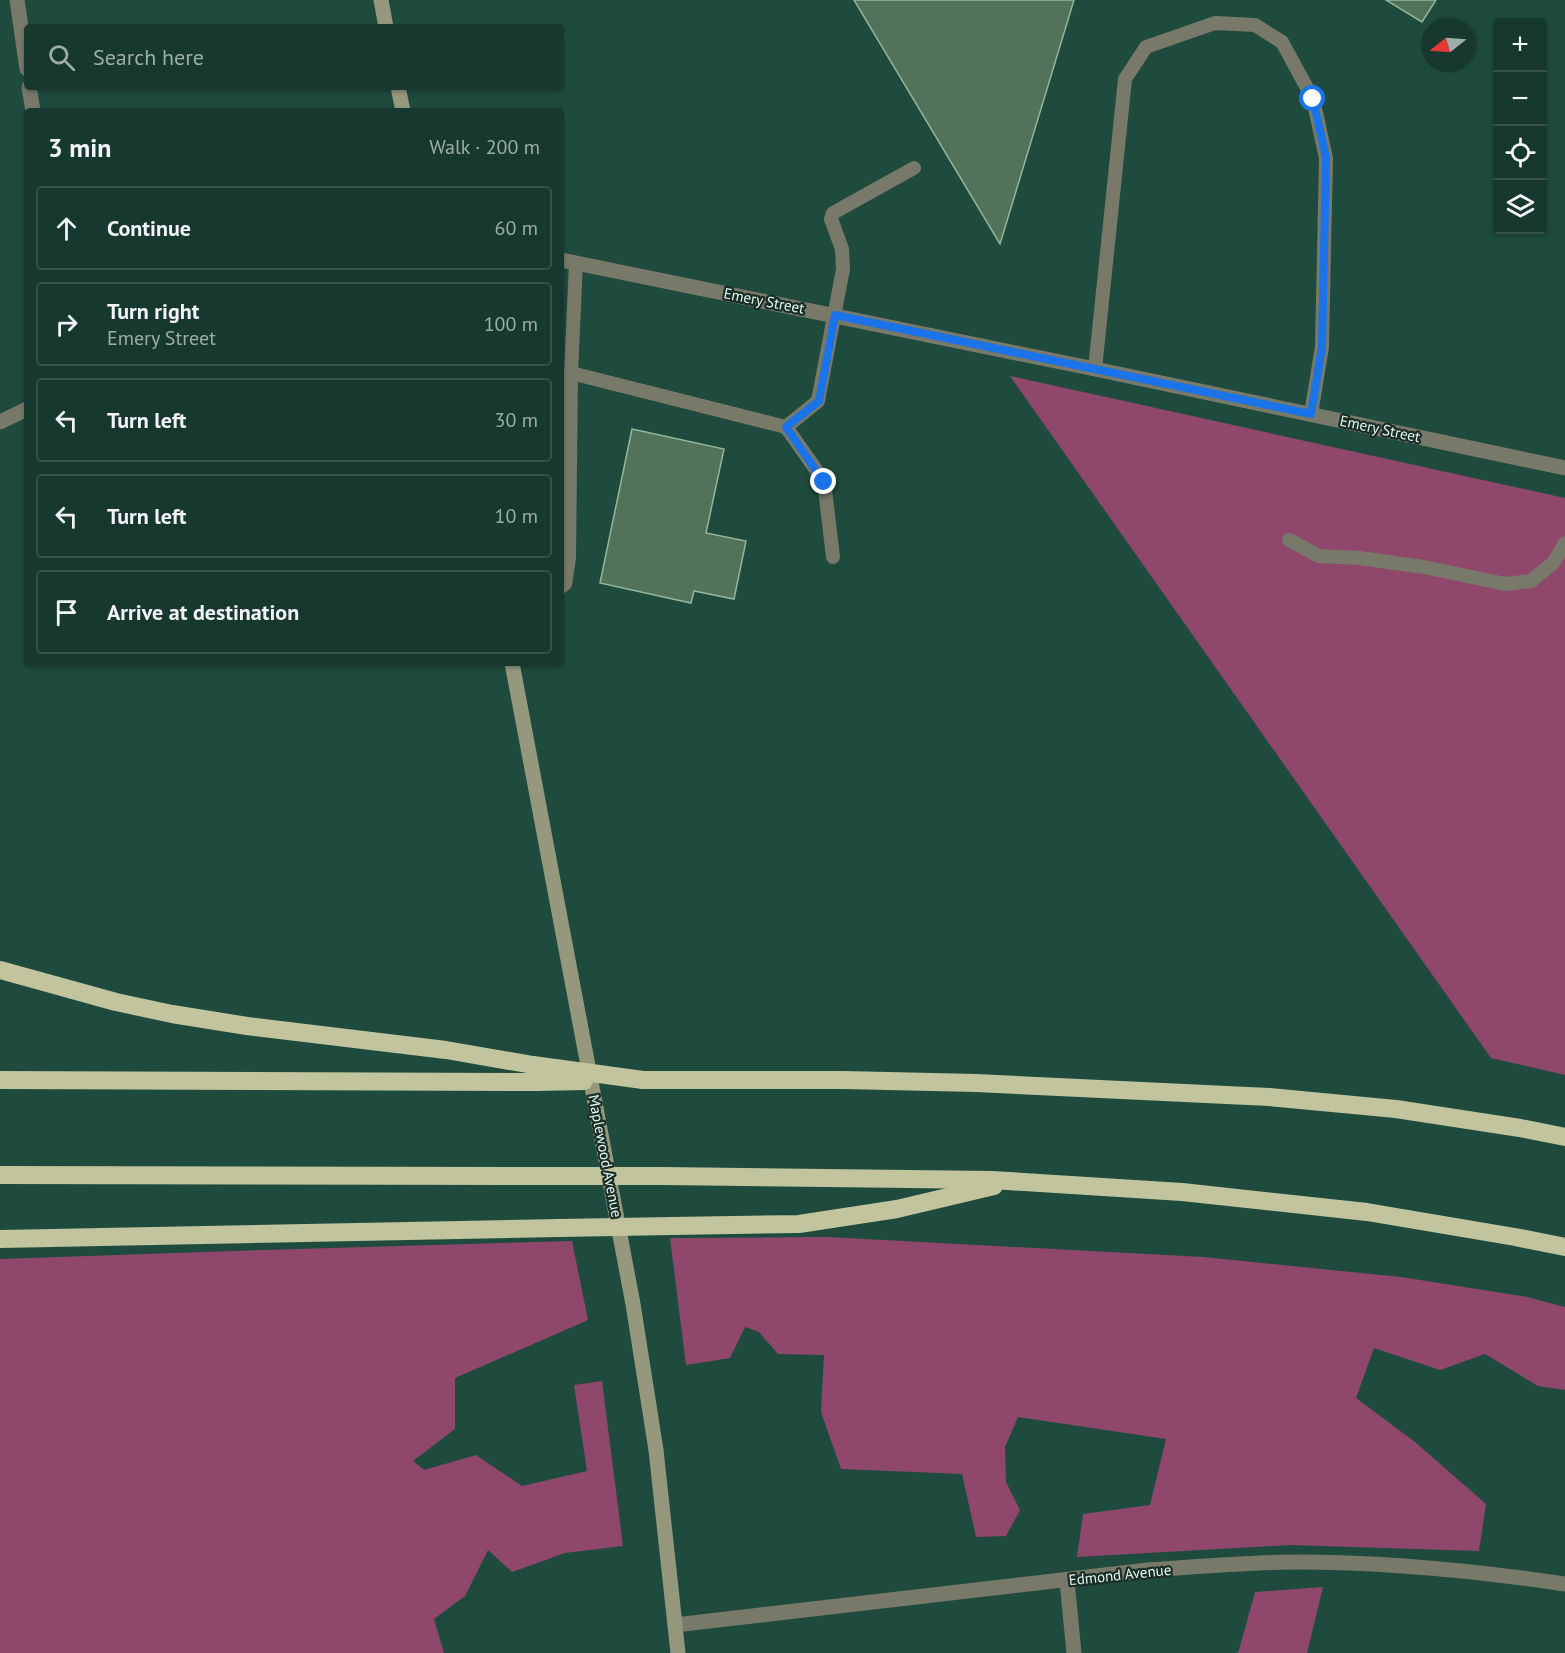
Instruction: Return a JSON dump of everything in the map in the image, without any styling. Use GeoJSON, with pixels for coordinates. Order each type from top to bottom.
{"type":"FeatureCollection","features":[{"type":"Feature","properties":{"kind":"highway"},"geometry":{"type":"LineString","coordinates":[[0,970],[116,1002],[172,1014],[247,1026],[446,1050],[535,1073]]}},
{"type":"Feature","properties":{"kind":"highway"},"geometry":{"type":"LineString","coordinates":[[0,1080],[535,1073],[643,1080],[843,1080],[965,1083],[1269,1096],[1396,1108],[1565,1137]]}},
{"type":"Feature","properties":{"kind":"highway"},"geometry":{"type":"LineString","coordinates":[[0,1175],[854,1177],[1016,1181],[1182,1192],[1366,1212],[1565,1247]]}},
{"type":"Feature","properties":{"kind":"highway"},"geometry":{"type":"LineString","coordinates":[[0,1239],[799,1224],[897,1209],[1016,1181]]}},
{"type":"Feature","properties":{"kind":"street"},"geometry":{"type":"LineString","coordinates":[[17,0],[24,48]]}},
{"type":"Feature","properties":{"kind":"street"},"geometry":{"type":"LineString","coordinates":[[381,0],[385,24]]}},
{"type":"Feature","properties":{"kind":"street"},"geometry":{"type":"LineString","coordinates":[[30,90],[32,108]]}},
{"type":"Feature","properties":{"kind":"street"},"geometry":{"type":"LineString","coordinates":[[399,90],[402,108]]}},
{"type":"Feature","properties":{"kind":"street","name":"Emery Street"},"geometry":{"type":"LineString","coordinates":[[568,261],[1565,468]]}},
{"type":"Feature","properties":{"kind":"street"},"geometry":{"type":"LineString","coordinates":[[0,422],[24,410]]}},
{"type":"Feature","properties":{"kind":"street","name":"Maplewood Avenue"},"geometry":{"type":"LineString","coordinates":[[513,666],[633,1304],[656,1450],[678,1653]]}},
{"type":"Feature","properties":{"kind":"street","name":"Edmond Avenue"},"geometry":{"type":"LineString","coordinates":[[675,1625],[1148,1570],[1295,1562],[1453,1571],[1565,1584]]}},
{"type":"Feature","properties":{"kind":"street"},"geometry":{"type":"LineString","coordinates":[[1067,1581],[1074,1653]]}},
{"type":"Feature","properties":{"kind":"lane"},"geometry":{"type":"LineString","coordinates":[[1095,369],[1125,79],[1146,47],[1215,23],[1255,25],[1282,42],[1313,99],[1326,158],[1322,347],[1311,414]]}},
{"type":"Feature","properties":{"kind":"lane"},"geometry":{"type":"LineString","coordinates":[[786,427],[819,401],[843,269],[842,249],[831,219],[833,213],[914,168]]}},
{"type":"Feature","properties":{"kind":"lane"},"geometry":{"type":"LineString","coordinates":[[564,585],[569,559],[571,373],[568,261]]}},
{"type":"Feature","properties":{"kind":"lane"},"geometry":{"type":"LineString","coordinates":[[571,373],[786,427],[824,482],[833,557]]}},
{"type":"Feature","properties":{"kind":"lane"},"geometry":{"type":"LineString","coordinates":[[1289,540],[1319,556],[1359,558],[1424,567],[1504,584],[1531,581],[1553,563],[1565,543]]}},
{"type":"Feature","properties":{"kind":"shaded area"},"geometry":{"type":"Polygon","coordinates":[[[1010,376],[1565,498],[1565,1075],[1491,1058],[1010,376]]]}},
{"type":"Feature","properties":{"kind":"shaded area"},"geometry":{"type":"Polygon","coordinates":[[[828,1237],[1203,1257],[1401,1277],[1527,1297],[1565,1307],[1565,1390],[1538,1386],[1485,1354],[1440,1370],[1374,1348],[1356,1398],[1415,1442],[1486,1504],[1479,1551],[1291,1545],[1077,1557],[1083,1514],[1150,1505],[1166,1439],[1018,1417],[1005,1447],[1006,1482],[1020,1510],[1006,1536],[976,1537],[962,1474],[841,1469],[821,1412],[824,1355],[778,1354],[759,1332],[745,1327],[730,1358],[686,1365],[670,1238],[828,1237]]]}},
{"type":"Feature","properties":{"kind":"shaded area"},"geometry":{"type":"Polygon","coordinates":[[[572,1241],[588,1320],[455,1378],[455,1429],[413,1461],[424,1470],[476,1455],[522,1486],[587,1471],[574,1385],[602,1381],[623,1546],[565,1553],[512,1572],[488,1550],[465,1596],[434,1619],[444,1653],[0,1653],[0,1259],[572,1241]]]}},
{"type":"Feature","properties":{"kind":"shaded area"},"geometry":{"type":"Polygon","coordinates":[[[1323,1587],[1307,1653],[1237,1653],[1255,1592],[1323,1587]]]}},
{"type":"Feature","properties":{"kind":"building"},"geometry":{"type":"Polygon","coordinates":[[[854,0],[1074,0],[1000,244],[854,0]]]}},
{"type":"Feature","properties":{"kind":"building"},"geometry":{"type":"Polygon","coordinates":[[[1386,0],[1436,0],[1425,18],[1421,18],[1421,21],[1386,0]]]}},
{"type":"Feature","properties":{"kind":"building"},"geometry":{"type":"Polygon","coordinates":[[[632,429],[724,449],[706,533],[746,541],[734,599],[694,591],[691,603],[600,583],[632,429]]]}},
{"type":"Feature","properties":{"kind":"route"},"geometry":{"type":"LineString","coordinates":[[824,482],[786,427],[819,401],[835,315],[1311,414],[1322,347],[1326,158],[1313,99]]}}]}
